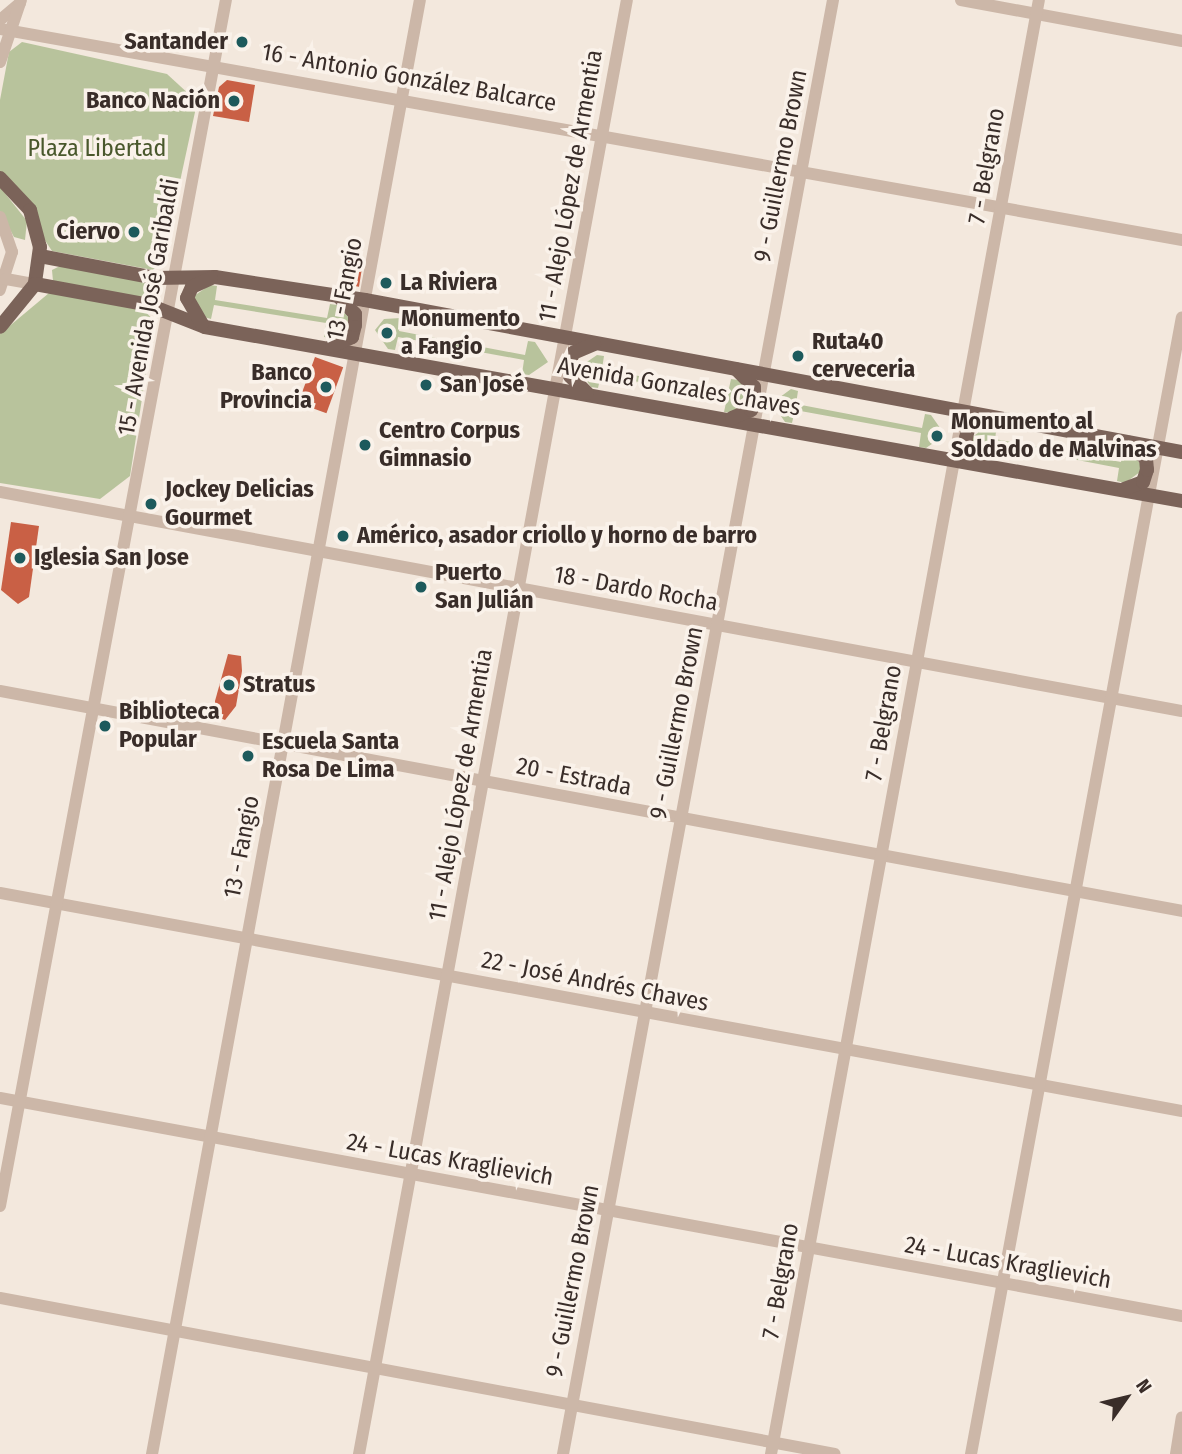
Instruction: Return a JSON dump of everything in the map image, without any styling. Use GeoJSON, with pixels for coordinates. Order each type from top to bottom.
{"type":"FeatureCollection","features":[{"type":"Feature","properties":{"kind":"main road"},"geometry":{"type":"LineString","coordinates":[[0,178],[30,210],[40,256],[35,284],[0,327]]}},
{"type":"Feature","properties":{"kind":"main road","name":"Avenida Gonzales Chaves"},"geometry":{"type":"LineString","coordinates":[[40,256],[155,278],[175,274],[215,277],[365,300],[1182,452]]}},
{"type":"Feature","properties":{"kind":"main road"},"geometry":{"type":"LineString","coordinates":[[205,327],[189,310],[187,298],[192,287],[215,277]]}},
{"type":"Feature","properties":{"kind":"main road","name":"Avenida Gonzales Chaves"},"geometry":{"type":"LineString","coordinates":[[35,284],[149,305],[170,316],[205,327],[327,346],[1182,501]]}},
{"type":"Feature","properties":{"kind":"main road"},"geometry":{"type":"LineString","coordinates":[[327,346],[352,337],[355,326],[355,314],[337,296]]}},
{"type":"Feature","properties":{"kind":"main road"},"geometry":{"type":"LineString","coordinates":[[589,394],[570,376],[569,364],[573,353],[598,344]]}},
{"type":"Feature","properties":{"kind":"main road"},"geometry":{"type":"LineString","coordinates":[[727,419],[751,410],[754,398],[754,387],[736,369]]}},
{"type":"Feature","properties":{"kind":"main road"},"geometry":{"type":"LineString","coordinates":[[984,466],[966,448],[965,438],[969,425],[992,416]]}},
{"type":"Feature","properties":{"kind":"main road"},"geometry":{"type":"LineString","coordinates":[[1119,490],[1143,482],[1147,470],[1146,459],[1128,442]]}},
{"type":"Feature","properties":{"kind":"street","name":"15 - Avenida José Garibaldi"},"geometry":{"type":"LineString","coordinates":[[0,1206],[92,709],[170,316],[175,274],[226,0]]}},
{"type":"Feature","properties":{"kind":"street","name":"13 - Fangio"},"geometry":{"type":"LineString","coordinates":[[152,1454],[420,0]]}},
{"type":"Feature","properties":{"kind":"street","name":"11 - Alejo López de Armentia"},"geometry":{"type":"LineString","coordinates":[[359,1454],[627,0]]}},
{"type":"Feature","properties":{"kind":"street","name":"9 - Guillermo Brown"},"geometry":{"type":"LineString","coordinates":[[563,1454],[833,0]]}},
{"type":"Feature","properties":{"kind":"street"},"geometry":{"type":"LineString","coordinates":[[961,0],[1182,41]]}},
{"type":"Feature","properties":{"kind":"street","name":"7 - Belgrano"},"geometry":{"type":"LineString","coordinates":[[772,1448],[842,1051],[881,855],[1039,0]]}},
{"type":"Feature","properties":{"kind":"street"},"geometry":{"type":"LineString","coordinates":[[0,20],[21,1]]}},
{"type":"Feature","properties":{"kind":"street"},"geometry":{"type":"LineString","coordinates":[[0,62],[16,31],[21,1]]}},
{"type":"Feature","properties":{"kind":"street","name":"16 - Antonio González Balcarce"},"geometry":{"type":"LineString","coordinates":[[0,29],[402,98],[1182,240]]}},
{"type":"Feature","properties":{"kind":"street"},"geometry":{"type":"LineString","coordinates":[[0,217],[12,252],[3,285]]}},
{"type":"Feature","properties":{"kind":"street","name":"Avenida Gonzales Chaves"},"geometry":{"type":"LineString","coordinates":[[3,285],[35,284]]}},
{"type":"Feature","properties":{"kind":"street"},"geometry":{"type":"LineString","coordinates":[[971,1454],[1182,317]]}},
{"type":"Feature","properties":{"kind":"street","name":"18 - Dardo Rocha"},"geometry":{"type":"LineString","coordinates":[[0,492],[1182,711]]}},
{"type":"Feature","properties":{"kind":"street","name":"20 - Estrada"},"geometry":{"type":"LineString","coordinates":[[0,691],[1182,911]]}},
{"type":"Feature","properties":{"kind":"street","name":"22 - José Andrés Chaves"},"geometry":{"type":"LineString","coordinates":[[0,893],[842,1051],[1182,1111]]}},
{"type":"Feature","properties":{"kind":"street","name":"24 - Lucas Kraglievich"},"geometry":{"type":"LineString","coordinates":[[0,1098],[1182,1316]]}},
{"type":"Feature","properties":{"kind":"street"},"geometry":{"type":"LineString","coordinates":[[0,1298],[572,1404],[772,1448],[835,1454]]}},
{"type":"Feature","properties":{"kind":"street"},"geometry":{"type":"LineString","coordinates":[[1176,1454],[1182,1417]]}},
{"type":"Feature","properties":{"kind":"green space","name":"Plaza Libertad"},"geometry":{"type":"Polygon","coordinates":[[[22,42],[167,74],[191,96],[195,112],[163,260],[153,270],[52,251],[0,172],[0,100],[9,52],[22,42]]]}},
{"type":"Feature","properties":{"kind":"green space","name":"Plaza Libertad"},"geometry":{"type":"Polygon","coordinates":[[[0,187],[27,221],[25,240],[14,237],[0,211],[0,187]]]}},
{"type":"Feature","properties":{"kind":"green space"},"geometry":{"type":"Polygon","coordinates":[[[60,266],[155,283],[159,291],[151,299],[53,281],[52,270],[60,266]]]}},
{"type":"Feature","properties":{"kind":"green space"},"geometry":{"type":"Polygon","coordinates":[[[210,285],[217,286],[215,300],[327,318],[330,304],[337,305],[350,319],[347,330],[331,338],[324,337],[326,323],[214,305],[211,319],[204,317],[191,298],[210,285]]]}},
{"type":"Feature","properties":{"kind":"green space"},"geometry":{"type":"Polygon","coordinates":[[[49,293],[144,310],[154,321],[130,476],[100,499],[0,483],[0,334],[49,293]]]}},
{"type":"Feature","properties":{"kind":"green space"},"geometry":{"type":"Polygon","coordinates":[[[401,318],[399,331],[525,355],[528,341],[535,342],[548,362],[529,375],[522,374],[524,360],[398,337],[395,350],[388,349],[375,330],[384,319],[401,318]]]}},
{"type":"Feature","properties":{"kind":"green space"},"geometry":{"type":"Polygon","coordinates":[[[597,355],[604,356],[602,369],[728,393],[731,379],[738,380],[748,388],[748,405],[732,413],[724,412],[727,398],[601,375],[598,388],[591,387],[578,368],[597,355]]]}},
{"type":"Feature","properties":{"kind":"green space"},"geometry":{"type":"Polygon","coordinates":[[[791,389],[798,391],[796,404],[922,428],[925,414],[931,415],[945,435],[926,448],[919,447],[921,433],[795,410],[792,423],[785,422],[772,403],[791,389]]]}},
{"type":"Feature","properties":{"kind":"green space"},"geometry":{"type":"Polygon","coordinates":[[[990,424],[997,425],[995,439],[1121,462],[1123,449],[1130,450],[1144,469],[1125,483],[1117,481],[1119,468],[994,444],[991,458],[984,456],[971,438],[990,424]]]}},
{"type":"Feature","properties":{"kind":"building","name":"Banco Nación"},"geometry":{"type":"Polygon","coordinates":[[[227,80],[255,85],[249,122],[213,116],[219,87],[227,80]]]}},
{"type":"Feature","properties":{"kind":"building"},"geometry":{"type":"Polygon","coordinates":[[[343,260],[363,263],[359,287],[339,284],[343,260]]]}},
{"type":"Feature","properties":{"kind":"building","name":"Banco Provincia"},"geometry":{"type":"Polygon","coordinates":[[[315,357],[343,367],[326,413],[298,403],[315,357]]]}},
{"type":"Feature","properties":{"kind":"building","name":"Iglesia San Jose"},"geometry":{"type":"Polygon","coordinates":[[[11,522],[39,526],[29,597],[18,604],[1,590],[11,522]]]}},
{"type":"Feature","properties":{"kind":"building","name":"Stratus"},"geometry":{"type":"Polygon","coordinates":[[[228,654],[241,656],[242,671],[236,706],[225,720],[215,716],[215,701],[228,654]]]}},
{"type":"Feature","properties":{"kind":"place","name":"Santander"},"geometry":{"type":"Point","coordinates":[242,42]}},
{"type":"Feature","properties":{"kind":"place","name":"Banco Nación"},"geometry":{"type":"Point","coordinates":[234,101]}},
{"type":"Feature","properties":{"kind":"place","name":"Ciervo"},"geometry":{"type":"Point","coordinates":[134,232]}},
{"type":"Feature","properties":{"kind":"place","name":"La Riviera"},"geometry":{"type":"Point","coordinates":[386,283]}},
{"type":"Feature","properties":{"kind":"place","name":"Monumento a Fangio"},"geometry":{"type":"Point","coordinates":[387,333]}},
{"type":"Feature","properties":{"kind":"place","name":"Ruta40 cerveceria"},"geometry":{"type":"Point","coordinates":[798,356]}},
{"type":"Feature","properties":{"kind":"place","name":"San José"},"geometry":{"type":"Point","coordinates":[426,385]}},
{"type":"Feature","properties":{"kind":"place","name":"Banco Provincia"},"geometry":{"type":"Point","coordinates":[326,387]}},
{"type":"Feature","properties":{"kind":"place","name":"Monumento al Soldado de Malvinas"},"geometry":{"type":"Point","coordinates":[937,436]}},
{"type":"Feature","properties":{"kind":"place","name":"Centro Corpus Gimnasio"},"geometry":{"type":"Point","coordinates":[365,445]}},
{"type":"Feature","properties":{"kind":"place","name":"Jockey Delicias Gourmet"},"geometry":{"type":"Point","coordinates":[151,504]}},
{"type":"Feature","properties":{"kind":"place","name":"Américo, asador criollo y horno de barro"},"geometry":{"type":"Point","coordinates":[343,536]}},
{"type":"Feature","properties":{"kind":"place","name":"Iglesia San Jose"},"geometry":{"type":"Point","coordinates":[20,558]}},
{"type":"Feature","properties":{"kind":"place","name":"Puerto San Julián"},"geometry":{"type":"Point","coordinates":[421,587]}},
{"type":"Feature","properties":{"kind":"place","name":"Stratus"},"geometry":{"type":"Point","coordinates":[229,685]}},
{"type":"Feature","properties":{"kind":"place","name":"Biblioteca Popular"},"geometry":{"type":"Point","coordinates":[105,726]}},
{"type":"Feature","properties":{"kind":"place","name":"Escuela Santa Rosa De Lima"},"geometry":{"type":"Point","coordinates":[248,756]}}]}
